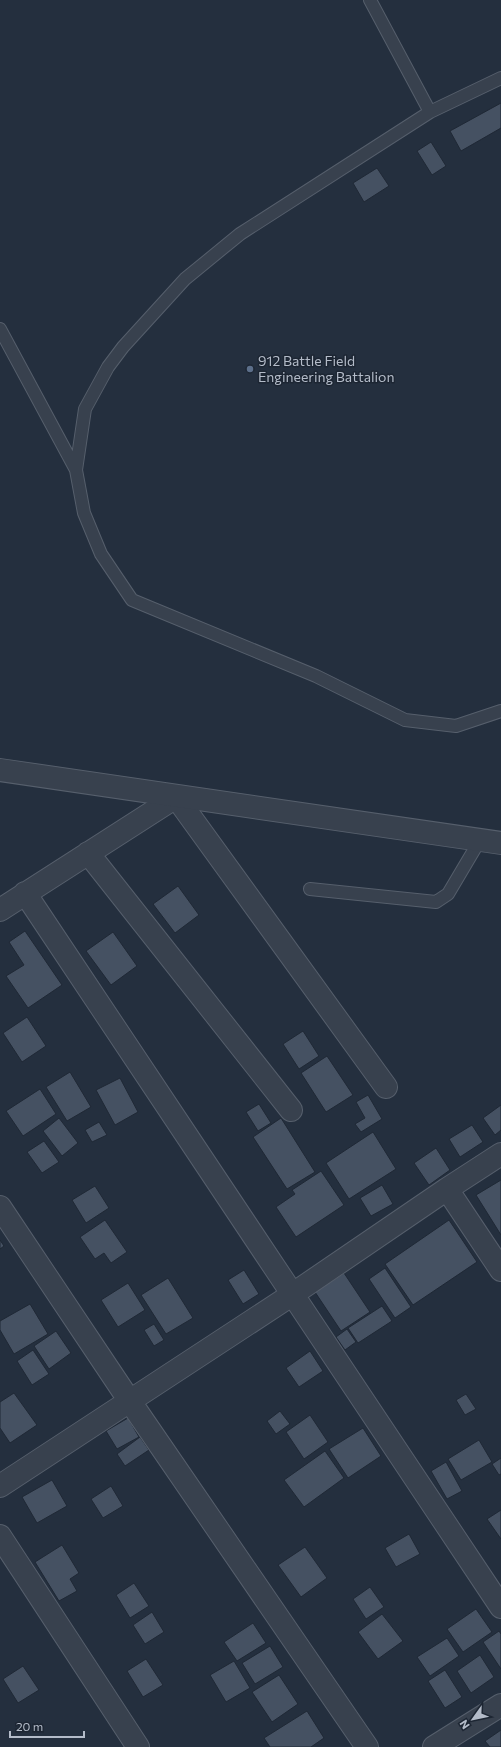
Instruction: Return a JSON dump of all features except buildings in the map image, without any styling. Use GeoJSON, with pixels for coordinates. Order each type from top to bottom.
{"type":"FeatureCollection","features":[{"type":"Feature","properties":{"kind":"street"},"geometry":{"type":"LineString","coordinates":[[0,770],[176,797],[490,841]]}},
{"type":"Feature","properties":{"kind":"street"},"geometry":{"type":"LineString","coordinates":[[0,910],[176,797]]}},
{"type":"Feature","properties":{"kind":"street"},"geometry":{"type":"LineString","coordinates":[[176,797],[386,1087]]}},
{"type":"Feature","properties":{"kind":"street"},"geometry":{"type":"LineString","coordinates":[[88,853],[291,1110]]}},
{"type":"Feature","properties":{"kind":"street"},"geometry":{"type":"LineString","coordinates":[[26,893],[501,1607]]}},
{"type":"Feature","properties":{"kind":"street"},"geometry":{"type":"LineString","coordinates":[[0,1486],[129,1400],[293,1294],[501,1154]]}},
{"type":"Feature","properties":{"kind":"street"},"geometry":{"type":"LineString","coordinates":[[447,1189],[501,1270]]}},
{"type":"Feature","properties":{"kind":"street"},"geometry":{"type":"LineString","coordinates":[[0,1207],[129,1400],[367,1747]]}},
{"type":"Feature","properties":{"kind":"street"},"geometry":{"type":"LineString","coordinates":[[0,1536],[138,1747]]}},
{"type":"Feature","properties":{"kind":"street"},"geometry":{"type":"LineString","coordinates":[[434,1747],[501,1705]]}},
{"type":"Feature","properties":{"kind":"lane"},"geometry":{"type":"LineString","coordinates":[[370,0],[430,112]]}},
{"type":"Feature","properties":{"kind":"lane"},"geometry":{"type":"LineString","coordinates":[[76,470],[85,409],[108,368],[123,347],[185,279],[240,234],[430,112],[501,78]]}},
{"type":"Feature","properties":{"kind":"lane"},"geometry":{"type":"LineString","coordinates":[[0,329],[76,470],[84,513],[101,554],[132,600],[316,676],[406,720],[456,726],[501,711]]}},
{"type":"Feature","properties":{"kind":"lane"},"geometry":{"type":"LineString","coordinates":[[310,889],[436,902],[448,894],[490,841]]}},
{"type":"Feature","properties":{"kind":"place","name":"912 Battle Field Engineering Battalion"},"geometry":{"type":"Point","coordinates":[250,369]}}]}
